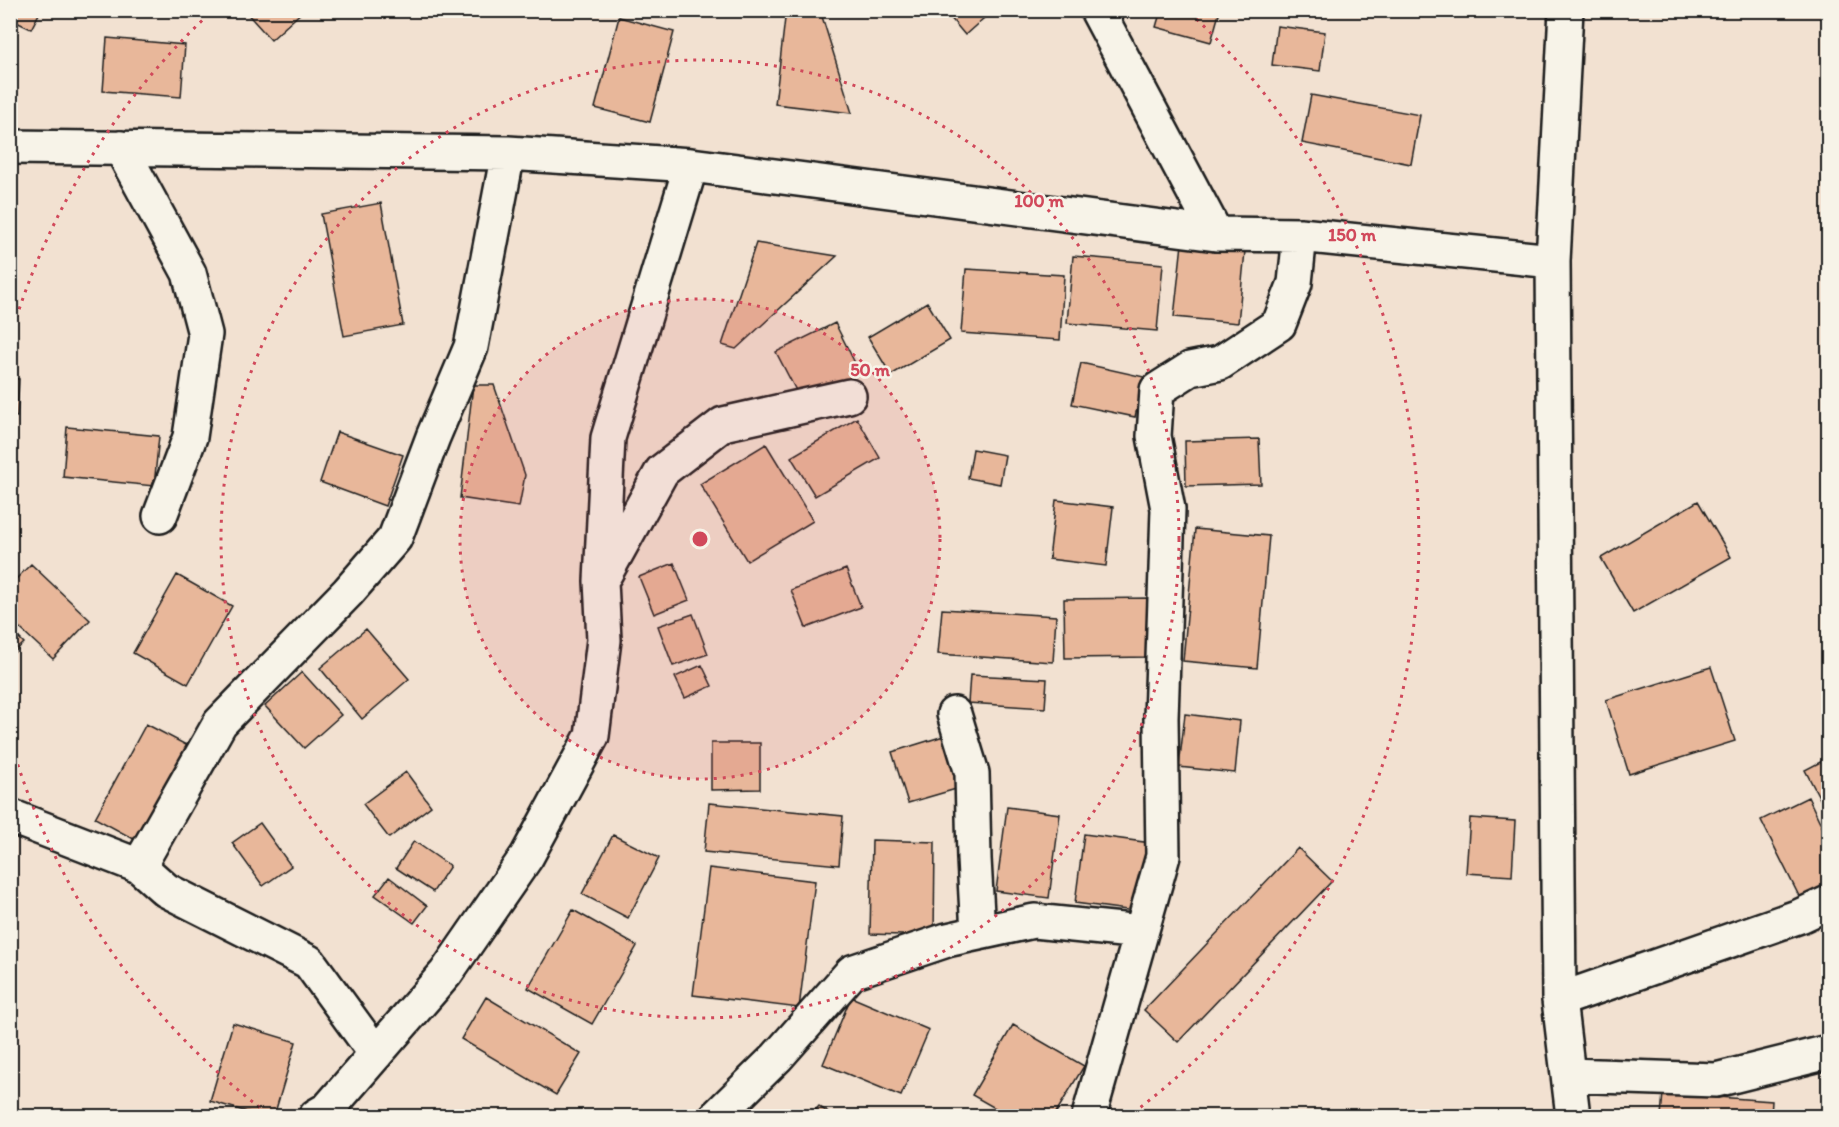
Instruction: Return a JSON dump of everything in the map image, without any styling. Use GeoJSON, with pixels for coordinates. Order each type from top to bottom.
{"type":"FeatureCollection","features":[{"type":"Feature","properties":{"kind":"street"},"geometry":{"type":"LineString","coordinates":[[1097,10],[1216,234]]}},
{"type":"Feature","properties":{"kind":"street"},"geometry":{"type":"LineString","coordinates":[[1566,10],[1552,261],[1559,1000],[1573,1116]]}},
{"type":"Feature","properties":{"kind":"street"},"geometry":{"type":"LineString","coordinates":[[10,147],[508,153],[691,165],[1216,234],[1300,236],[1552,261]]}},
{"type":"Feature","properties":{"kind":"street"},"geometry":{"type":"LineString","coordinates":[[121,148],[189,273],[205,334],[190,437],[160,516]]}},
{"type":"Feature","properties":{"kind":"street"},"geometry":{"type":"LineString","coordinates":[[139,866],[220,723],[348,592],[395,538],[433,437],[471,347],[508,153]]}},
{"type":"Feature","properties":{"kind":"street"},"geometry":{"type":"LineString","coordinates":[[326,1114],[446,973],[527,856],[592,736],[604,640],[601,581],[608,438],[691,165]]}},
{"type":"Feature","properties":{"kind":"street"},"geometry":{"type":"LineString","coordinates":[[1089,1116],[1163,856],[1161,718],[1168,509],[1154,436],[1157,390],[1190,369],[1220,363],[1279,324],[1295,283],[1300,236]]}},
{"type":"Feature","properties":{"kind":"street"},"geometry":{"type":"LineString","coordinates":[[601,581],[662,471],[723,424],[849,396]]}},
{"type":"Feature","properties":{"kind":"street"},"geometry":{"type":"LineString","coordinates":[[954,714],[972,773],[978,933]]}},
{"type":"Feature","properties":{"kind":"street"},"geometry":{"type":"LineString","coordinates":[[10,816],[139,866],[166,891],[309,962],[376,1054]]}},
{"type":"Feature","properties":{"kind":"street"},"geometry":{"type":"LineString","coordinates":[[1559,1000],[1800,916],[1828,903]]}},
{"type":"Feature","properties":{"kind":"street"},"geometry":{"type":"LineString","coordinates":[[717,1116],[777,1057],[852,972],[947,940],[1034,921],[1142,932]]}},
{"type":"Feature","properties":{"kind":"street"},"geometry":{"type":"LineString","coordinates":[[1568,1075],[1716,1080],[1828,1052]]}},
{"type":"Feature","properties":{"kind":"building"},"geometry":{"type":"Polygon","coordinates":[[[10,10],[41,10],[31,29],[10,19],[10,10]]]}},
{"type":"Feature","properties":{"kind":"building"},"geometry":{"type":"Polygon","coordinates":[[[244,10],[304,10],[271,40],[244,10]]]}},
{"type":"Feature","properties":{"kind":"building"},"geometry":{"type":"Polygon","coordinates":[[[786,10],[820,10],[852,113],[775,104],[786,10]]]}},
{"type":"Feature","properties":{"kind":"building"},"geometry":{"type":"Polygon","coordinates":[[[944,10],[993,10],[965,35],[944,10]]]}},
{"type":"Feature","properties":{"kind":"building"},"geometry":{"type":"Polygon","coordinates":[[[1161,10],[1220,10],[1211,42],[1156,27],[1161,10]]]}},
{"type":"Feature","properties":{"kind":"building"},"geometry":{"type":"Polygon","coordinates":[[[619,17],[674,32],[650,122],[595,108],[619,17]]]}},
{"type":"Feature","properties":{"kind":"building"},"geometry":{"type":"Polygon","coordinates":[[[1277,26],[1325,32],[1320,71],[1272,65],[1277,26]]]}},
{"type":"Feature","properties":{"kind":"building"},"geometry":{"type":"Polygon","coordinates":[[[107,38],[185,45],[181,97],[103,91],[107,38]]]}},
{"type":"Feature","properties":{"kind":"building"},"geometry":{"type":"Polygon","coordinates":[[[1311,95],[1420,115],[1411,164],[1302,143],[1311,95]]]}},
{"type":"Feature","properties":{"kind":"building"},"geometry":{"type":"Polygon","coordinates":[[[381,203],[403,325],[344,336],[321,214],[381,203]]]}},
{"type":"Feature","properties":{"kind":"building"},"geometry":{"type":"Polygon","coordinates":[[[756,243],[837,256],[736,349],[722,345],[756,243]]]}},
{"type":"Feature","properties":{"kind":"building"},"geometry":{"type":"Polygon","coordinates":[[[1182,244],[1245,251],[1238,323],[1174,317],[1182,244]]]}},
{"type":"Feature","properties":{"kind":"building"},"geometry":{"type":"Polygon","coordinates":[[[1073,256],[1163,264],[1157,331],[1067,323],[1073,256]]]}},
{"type":"Feature","properties":{"kind":"building"},"geometry":{"type":"Polygon","coordinates":[[[966,269],[1064,275],[1060,340],[961,333],[966,269]]]}},
{"type":"Feature","properties":{"kind":"building"},"geometry":{"type":"Polygon","coordinates":[[[927,302],[950,340],[891,375],[868,337],[927,302]]]}},
{"type":"Feature","properties":{"kind":"building"},"geometry":{"type":"Polygon","coordinates":[[[835,323],[860,373],[802,402],[776,352],[835,323]]]}},
{"type":"Feature","properties":{"kind":"building"},"geometry":{"type":"Polygon","coordinates":[[[1081,363],[1144,377],[1135,417],[1072,404],[1081,363]]]}},
{"type":"Feature","properties":{"kind":"building"},"geometry":{"type":"Polygon","coordinates":[[[10,378],[19,379],[17,417],[10,416],[10,378]]]}},
{"type":"Feature","properties":{"kind":"building"},"geometry":{"type":"Polygon","coordinates":[[[473,385],[494,385],[525,475],[519,507],[460,498],[473,385]]]}},
{"type":"Feature","properties":{"kind":"building"},"geometry":{"type":"Polygon","coordinates":[[[857,418],[880,458],[815,496],[791,457],[857,418]]]}},
{"type":"Feature","properties":{"kind":"building"},"geometry":{"type":"Polygon","coordinates":[[[67,427],[159,436],[154,486],[63,477],[67,427]]]}},
{"type":"Feature","properties":{"kind":"building"},"geometry":{"type":"Polygon","coordinates":[[[337,432],[403,455],[385,506],[320,482],[337,432]]]}},
{"type":"Feature","properties":{"kind":"building"},"geometry":{"type":"Polygon","coordinates":[[[1259,439],[1261,484],[1186,486],[1185,441],[1259,439]]]}},
{"type":"Feature","properties":{"kind":"building"},"geometry":{"type":"Polygon","coordinates":[[[766,444],[813,521],[747,561],[700,484],[766,444]]]}},
{"type":"Feature","properties":{"kind":"building"},"geometry":{"type":"Polygon","coordinates":[[[973,449],[1005,455],[1000,484],[968,478],[973,449]]]}},
{"type":"Feature","properties":{"kind":"building"},"geometry":{"type":"Polygon","coordinates":[[[1056,500],[1113,507],[1106,566],[1049,559],[1056,500]]]}},
{"type":"Feature","properties":{"kind":"building"},"geometry":{"type":"Polygon","coordinates":[[[1698,501],[1731,557],[1633,613],[1601,558],[1698,501]]]}},
{"type":"Feature","properties":{"kind":"building"},"geometry":{"type":"Polygon","coordinates":[[[1195,529],[1269,536],[1257,668],[1183,661],[1195,529]]]}},
{"type":"Feature","properties":{"kind":"building"},"geometry":{"type":"Polygon","coordinates":[[[674,563],[689,600],[654,614],[639,577],[674,563]]]}},
{"type":"Feature","properties":{"kind":"building"},"geometry":{"type":"Polygon","coordinates":[[[31,564],[90,620],[53,659],[10,619],[10,585],[31,564]]]}},
{"type":"Feature","properties":{"kind":"building"},"geometry":{"type":"Polygon","coordinates":[[[846,569],[861,607],[806,628],[791,590],[846,569]]]}},
{"type":"Feature","properties":{"kind":"building"},"geometry":{"type":"Polygon","coordinates":[[[177,575],[232,606],[188,684],[133,653],[177,575]]]}},
{"type":"Feature","properties":{"kind":"building"},"geometry":{"type":"Polygon","coordinates":[[[1153,598],[1153,657],[1065,658],[1064,599],[1153,598]]]}},
{"type":"Feature","properties":{"kind":"building"},"geometry":{"type":"Polygon","coordinates":[[[942,609],[1056,616],[1053,662],[938,654],[942,609]]]}},
{"type":"Feature","properties":{"kind":"building"},"geometry":{"type":"Polygon","coordinates":[[[693,614],[708,654],[673,666],[658,626],[693,614]]]}},
{"type":"Feature","properties":{"kind":"building"},"geometry":{"type":"Polygon","coordinates":[[[10,629],[24,643],[10,656],[10,629]]]}},
{"type":"Feature","properties":{"kind":"building"},"geometry":{"type":"Polygon","coordinates":[[[366,629],[409,679],[362,719],[320,668],[366,629]]]}},
{"type":"Feature","properties":{"kind":"building"},"geometry":{"type":"Polygon","coordinates":[[[702,665],[712,686],[685,698],[675,677],[702,665]]]}},
{"type":"Feature","properties":{"kind":"building"},"geometry":{"type":"Polygon","coordinates":[[[1711,667],[1735,741],[1629,774],[1606,700],[1711,667]]]}},
{"type":"Feature","properties":{"kind":"building"},"geometry":{"type":"Polygon","coordinates":[[[302,672],[341,715],[304,748],[265,706],[302,672]]]}},
{"type":"Feature","properties":{"kind":"building"},"geometry":{"type":"Polygon","coordinates":[[[970,675],[1047,679],[1045,708],[968,703],[970,675]]]}},
{"type":"Feature","properties":{"kind":"building"},"geometry":{"type":"Polygon","coordinates":[[[1185,714],[1240,721],[1235,773],[1179,767],[1185,714]]]}},
{"type":"Feature","properties":{"kind":"building"},"geometry":{"type":"Polygon","coordinates":[[[146,724],[192,748],[141,843],[95,818],[146,724]]]}},
{"type":"Feature","properties":{"kind":"building"},"geometry":{"type":"Polygon","coordinates":[[[947,735],[963,787],[908,803],[892,752],[947,735]]]}},
{"type":"Feature","properties":{"kind":"building"},"geometry":{"type":"Polygon","coordinates":[[[711,743],[760,743],[760,789],[711,790],[711,743]]]}},
{"type":"Feature","properties":{"kind":"building"},"geometry":{"type":"Polygon","coordinates":[[[1828,758],[1828,814],[1805,770],[1828,758]]]}},
{"type":"Feature","properties":{"kind":"building"},"geometry":{"type":"Polygon","coordinates":[[[406,772],[431,806],[389,838],[363,804],[406,772]]]}},
{"type":"Feature","properties":{"kind":"building"},"geometry":{"type":"Polygon","coordinates":[[[1808,797],[1828,839],[1828,887],[1801,900],[1761,820],[1808,797]]]}},
{"type":"Feature","properties":{"kind":"building"},"geometry":{"type":"Polygon","coordinates":[[[709,803],[843,816],[839,865],[704,852],[709,803]]]}},
{"type":"Feature","properties":{"kind":"building"},"geometry":{"type":"Polygon","coordinates":[[[1007,807],[1060,814],[1049,898],[996,891],[1007,807]]]}},
{"type":"Feature","properties":{"kind":"building"},"geometry":{"type":"Polygon","coordinates":[[[1470,818],[1515,821],[1512,876],[1466,873],[1470,818]]]}},
{"type":"Feature","properties":{"kind":"building"},"geometry":{"type":"Polygon","coordinates":[[[260,823],[291,866],[263,886],[232,843],[260,823]]]}},
{"type":"Feature","properties":{"kind":"building"},"geometry":{"type":"Polygon","coordinates":[[[1084,834],[1151,843],[1142,912],[1075,903],[1084,834]]]}},
{"type":"Feature","properties":{"kind":"building"},"geometry":{"type":"Polygon","coordinates":[[[613,835],[659,858],[628,918],[582,894],[613,835]]]}},
{"type":"Feature","properties":{"kind":"building"},"geometry":{"type":"Polygon","coordinates":[[[872,840],[935,842],[934,936],[870,934],[872,840]]]}},
{"type":"Feature","properties":{"kind":"building"},"geometry":{"type":"Polygon","coordinates":[[[414,841],[450,866],[433,892],[396,868],[414,841]]]}},
{"type":"Feature","properties":{"kind":"building"},"geometry":{"type":"Polygon","coordinates":[[[1298,848],[1332,881],[1178,1042],[1144,1010],[1298,848]]]}},
{"type":"Feature","properties":{"kind":"building"},"geometry":{"type":"Polygon","coordinates":[[[709,868],[815,881],[799,1008],[693,995],[709,868]]]}},
{"type":"Feature","properties":{"kind":"building"},"geometry":{"type":"Polygon","coordinates":[[[389,877],[427,906],[414,923],[375,895],[389,877]]]}},
{"type":"Feature","properties":{"kind":"building"},"geometry":{"type":"Polygon","coordinates":[[[573,910],[637,946],[592,1024],[528,988],[573,910]]]}},
{"type":"Feature","properties":{"kind":"building"},"geometry":{"type":"Polygon","coordinates":[[[486,997],[581,1054],[556,1095],[461,1039],[486,997]]]}},
{"type":"Feature","properties":{"kind":"building"},"geometry":{"type":"Polygon","coordinates":[[[851,997],[929,1030],[901,1096],[823,1064],[851,997]]]}},
{"type":"Feature","properties":{"kind":"building"},"geometry":{"type":"Polygon","coordinates":[[[233,1023],[296,1042],[274,1116],[261,1116],[210,1101],[233,1023]]]}},
{"type":"Feature","properties":{"kind":"building"},"geometry":{"type":"Polygon","coordinates":[[[1013,1025],[1084,1066],[1054,1116],[1009,1116],[972,1095],[1013,1025]]]}},
{"type":"Feature","properties":{"kind":"building"},"geometry":{"type":"Polygon","coordinates":[[[1663,1093],[1772,1101],[1771,1116],[1661,1116],[1663,1093]]]}},
{"type":"Feature","properties":{"kind":"building"},"geometry":{"type":"Polygon","coordinates":[[[819,1106],[832,1116],[810,1116],[819,1106]]]}}]}
